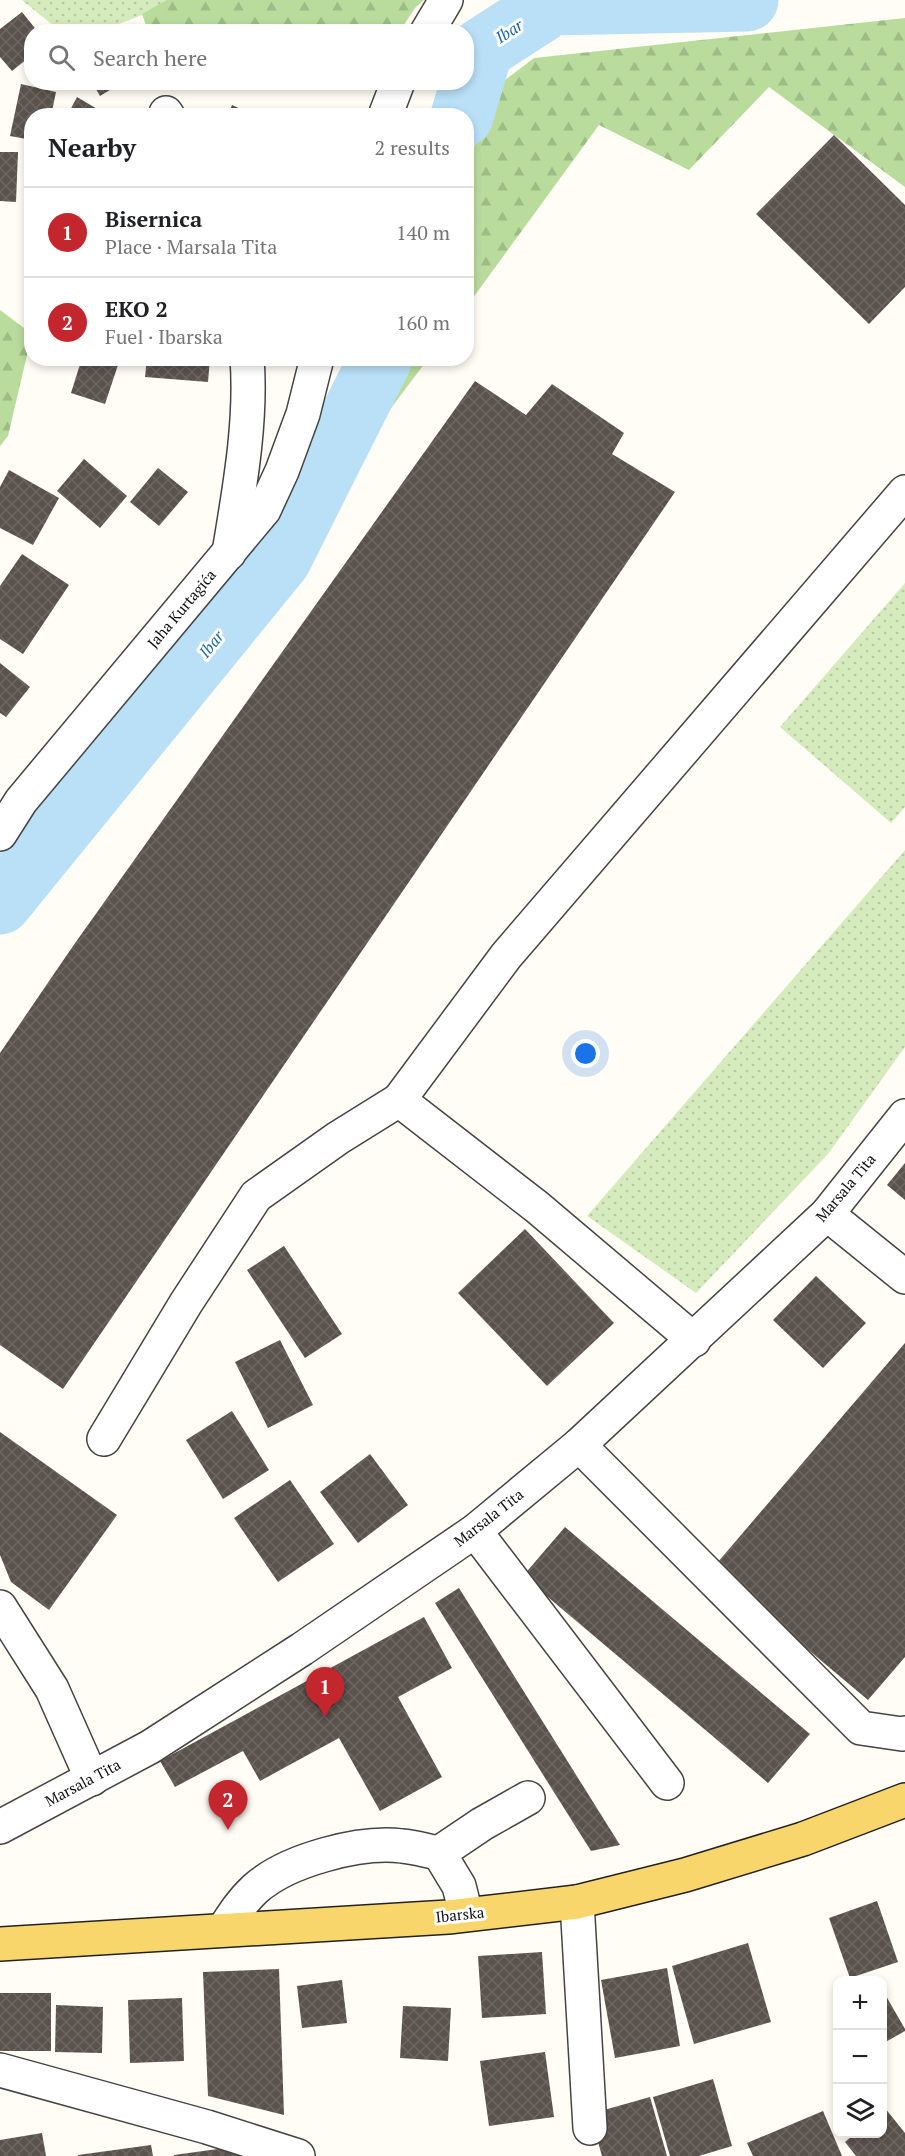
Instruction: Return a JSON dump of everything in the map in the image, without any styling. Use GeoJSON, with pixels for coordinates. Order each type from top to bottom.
{"type":"FeatureCollection","features":[{"type":"Feature","properties":{"kind":"main road","name":"Ibarska"},"geometry":{"type":"LineString","coordinates":[[2,1936],[224,1929],[466,1914],[577,1902],[685,1875],[782,1845],[905,1800]]}},
{"type":"Feature","properties":{"kind":"street"},"geometry":{"type":"LineString","coordinates":[[432,24],[446,0]]}},
{"type":"Feature","properties":{"kind":"street"},"geometry":{"type":"LineString","coordinates":[[388,108],[395,90]]}},
{"type":"Feature","properties":{"kind":"street"},"geometry":{"type":"LineString","coordinates":[[229,554],[242,466],[249,378],[248,366]]}},
{"type":"Feature","properties":{"kind":"street","name":"Jaha Kurtagića"},"geometry":{"type":"LineString","coordinates":[[0,834],[21,801],[264,510],[282,471],[303,414],[315,366]]}},
{"type":"Feature","properties":{"kind":"street"},"geometry":{"type":"LineString","coordinates":[[104,1439],[186,1303],[256,1196],[338,1138],[399,1100],[506,956],[905,492]]}},
{"type":"Feature","properties":{"kind":"street"},"geometry":{"type":"LineString","coordinates":[[399,1100],[537,1207],[694,1340]]}},
{"type":"Feature","properties":{"kind":"street","name":"Marsala Tita"},"geometry":{"type":"LineString","coordinates":[[0,1827],[150,1747],[302,1649],[475,1532],[579,1445],[827,1214],[905,1116]]}},
{"type":"Feature","properties":{"kind":"street"},"geometry":{"type":"LineString","coordinates":[[827,1214],[905,1277]]}},
{"type":"Feature","properties":{"kind":"street"},"geometry":{"type":"LineString","coordinates":[[579,1445],[861,1728],[905,1733]]}},
{"type":"Feature","properties":{"kind":"street"},"geometry":{"type":"LineString","coordinates":[[475,1532],[667,1783]]}},
{"type":"Feature","properties":{"kind":"street"},"geometry":{"type":"LineString","coordinates":[[0,1607],[52,1689],[92,1779]]}},
{"type":"Feature","properties":{"kind":"street"},"geometry":{"type":"LineString","coordinates":[[224,1929],[238,1907],[255,1889],[279,1872],[340,1849],[401,1846],[439,1853],[482,1824],[528,1798]]}},
{"type":"Feature","properties":{"kind":"street"},"geometry":{"type":"LineString","coordinates":[[439,1853],[459,1886],[466,1914]]}},
{"type":"Feature","properties":{"kind":"street"},"geometry":{"type":"LineString","coordinates":[[577,1902],[590,2128]]}},
{"type":"Feature","properties":{"kind":"street"},"geometry":{"type":"LineString","coordinates":[[0,2070],[207,2127],[298,2156]]}},
{"type":"Feature","properties":{"kind":"green space"},"geometry":{"type":"Polygon","coordinates":[[[22,0],[169,0],[142,15],[119,24],[51,24],[22,0]]]}},
{"type":"Feature","properties":{"kind":"green space"},"geometry":{"type":"Polygon","coordinates":[[[167,0],[424,0],[415,8],[405,24],[146,24],[142,14],[167,0]]]}},
{"type":"Feature","properties":{"kind":"green space"},"geometry":{"type":"Polygon","coordinates":[[[905,18],[905,187],[769,87],[689,170],[599,125],[474,296],[474,147],[493,89],[534,58],[905,18]]]}},
{"type":"Feature","properties":{"kind":"green space"},"geometry":{"type":"Polygon","coordinates":[[[0,310],[24,328],[24,366],[8,436],[0,446],[0,310]]]}},
{"type":"Feature","properties":{"kind":"green space"},"geometry":{"type":"Polygon","coordinates":[[[401,366],[423,366],[382,420],[401,366]]]}},
{"type":"Feature","properties":{"kind":"green space"},"geometry":{"type":"Polygon","coordinates":[[[905,583],[905,807],[891,823],[780,727],[905,583]]]}},
{"type":"Feature","properties":{"kind":"green space"},"geometry":{"type":"Polygon","coordinates":[[[905,850],[905,1047],[828,1154],[696,1293],[587,1216],[905,850]]]}},
{"type":"Feature","properties":{"kind":"building"},"geometry":{"type":"Polygon","coordinates":[[[22,12],[32,24],[24,24],[24,61],[12,71],[0,57],[0,29],[22,12]]]}},
{"type":"Feature","properties":{"kind":"building"},"geometry":{"type":"Polygon","coordinates":[[[21,84],[24,85],[24,90],[56,92],[53,108],[24,108],[24,139],[10,136],[21,84]]]}},
{"type":"Feature","properties":{"kind":"building"},"geometry":{"type":"Polygon","coordinates":[[[97,90],[110,90],[100,96],[97,90]]]}},
{"type":"Feature","properties":{"kind":"building"},"geometry":{"type":"Polygon","coordinates":[[[77,97],[96,108],[71,108],[77,97]]]}},
{"type":"Feature","properties":{"kind":"building"},"geometry":{"type":"Polygon","coordinates":[[[834,135],[905,205],[905,287],[869,324],[756,214],[834,135]]]}},
{"type":"Feature","properties":{"kind":"building"},"geometry":{"type":"Polygon","coordinates":[[[0,152],[18,152],[16,202],[0,201],[0,152]]]}},
{"type":"Feature","properties":{"kind":"building"},"geometry":{"type":"Polygon","coordinates":[[[79,366],[118,366],[105,404],[71,393],[79,366]]]}},
{"type":"Feature","properties":{"kind":"building"},"geometry":{"type":"Polygon","coordinates":[[[146,366],[209,366],[208,382],[145,377],[146,366]]]}},
{"type":"Feature","properties":{"kind":"building"},"geometry":{"type":"Polygon","coordinates":[[[475,381],[526,415],[552,384],[624,433],[612,454],[675,492],[63,1389],[0,1345],[0,1053],[73,946],[475,381]]]}},
{"type":"Feature","properties":{"kind":"building"},"geometry":{"type":"Polygon","coordinates":[[[84,459],[127,496],[100,528],[57,491],[84,459]]]}},
{"type":"Feature","properties":{"kind":"building"},"geometry":{"type":"Polygon","coordinates":[[[158,468],[188,492],[159,526],[130,502],[158,468]]]}},
{"type":"Feature","properties":{"kind":"building"},"geometry":{"type":"Polygon","coordinates":[[[9,470],[59,498],[33,545],[0,528],[0,487],[9,470]]]}},
{"type":"Feature","properties":{"kind":"building"},"geometry":{"type":"Polygon","coordinates":[[[22,554],[69,585],[23,654],[0,639],[0,586],[22,554]]]}},
{"type":"Feature","properties":{"kind":"building"},"geometry":{"type":"Polygon","coordinates":[[[0,663],[30,687],[6,717],[0,713],[0,663]]]}},
{"type":"Feature","properties":{"kind":"building"},"geometry":{"type":"Polygon","coordinates":[[[905,1163],[905,1200],[887,1185],[905,1163]]]}},
{"type":"Feature","properties":{"kind":"building"},"geometry":{"type":"Polygon","coordinates":[[[525,1229],[614,1323],[547,1386],[458,1293],[525,1229]]]}},
{"type":"Feature","properties":{"kind":"building"},"geometry":{"type":"Polygon","coordinates":[[[284,1246],[342,1334],[305,1358],[247,1270],[284,1246]]]}},
{"type":"Feature","properties":{"kind":"building"},"geometry":{"type":"Polygon","coordinates":[[[816,1276],[866,1323],[823,1368],[773,1320],[816,1276]]]}},
{"type":"Feature","properties":{"kind":"building"},"geometry":{"type":"Polygon","coordinates":[[[280,1340],[313,1405],[268,1428],[235,1362],[280,1340]]]}},
{"type":"Feature","properties":{"kind":"building"},"geometry":{"type":"Polygon","coordinates":[[[905,1343],[905,1657],[868,1700],[712,1569],[905,1343]]]}},
{"type":"Feature","properties":{"kind":"building"},"geometry":{"type":"Polygon","coordinates":[[[232,1411],[269,1470],[223,1499],[186,1440],[232,1411]]]}},
{"type":"Feature","properties":{"kind":"building"},"geometry":{"type":"Polygon","coordinates":[[[0,1432],[117,1515],[49,1610],[11,1582],[0,1555],[0,1432]]]}},
{"type":"Feature","properties":{"kind":"building"},"geometry":{"type":"Polygon","coordinates":[[[370,1454],[408,1505],[358,1543],[320,1492],[370,1454]]]}},
{"type":"Feature","properties":{"kind":"building"},"geometry":{"type":"Polygon","coordinates":[[[290,1480],[334,1544],[278,1582],[234,1518],[290,1480]]]}},
{"type":"Feature","properties":{"kind":"building"},"geometry":{"type":"Polygon","coordinates":[[[565,1527],[810,1734],[768,1783],[523,1576],[565,1527]]]}},
{"type":"Feature","properties":{"kind":"building"},"geometry":{"type":"Polygon","coordinates":[[[459,1588],[620,1845],[591,1851],[435,1603],[459,1588]]]}},
{"type":"Feature","properties":{"kind":"building"},"geometry":{"type":"Polygon","coordinates":[[[424,1617],[452,1668],[398,1697],[442,1777],[380,1811],[339,1738],[260,1781],[243,1751],[175,1787],[160,1761],[424,1617]]]}},
{"type":"Feature","properties":{"kind":"building"},"geometry":{"type":"Polygon","coordinates":[[[877,1901],[898,1962],[856,1976],[849,1976],[829,1918],[877,1901]]]}},
{"type":"Feature","properties":{"kind":"building"},"geometry":{"type":"Polygon","coordinates":[[[748,1943],[771,2022],[694,2044],[672,1966],[748,1943]]]}},
{"type":"Feature","properties":{"kind":"building"},"geometry":{"type":"Polygon","coordinates":[[[542,1952],[546,2014],[482,2018],[478,1956],[542,1952]]]}},
{"type":"Feature","properties":{"kind":"building"},"geometry":{"type":"Polygon","coordinates":[[[667,1968],[680,2046],[615,2058],[601,1980],[667,1968]]]}},
{"type":"Feature","properties":{"kind":"building"},"geometry":{"type":"Polygon","coordinates":[[[279,1969],[284,2115],[208,2096],[203,1972],[279,1969]]]}},
{"type":"Feature","properties":{"kind":"building"},"geometry":{"type":"Polygon","coordinates":[[[342,1980],[347,2023],[302,2028],[297,1986],[342,1980]]]}},
{"type":"Feature","properties":{"kind":"building"},"geometry":{"type":"Polygon","coordinates":[[[0,1993],[51,1993],[51,2051],[0,2051],[0,1993]]]}},
{"type":"Feature","properties":{"kind":"building"},"geometry":{"type":"Polygon","coordinates":[[[182,1998],[184,2061],[130,2063],[128,2000],[182,1998]]]}},
{"type":"Feature","properties":{"kind":"building"},"geometry":{"type":"Polygon","coordinates":[[[887,1998],[905,2029],[887,2041],[887,1998]]]}},
{"type":"Feature","properties":{"kind":"building"},"geometry":{"type":"Polygon","coordinates":[[[56,2005],[103,2007],[102,2053],[55,2052],[56,2005]]]}},
{"type":"Feature","properties":{"kind":"building"},"geometry":{"type":"Polygon","coordinates":[[[403,2006],[451,2008],[448,2061],[400,2058],[403,2006]]]}},
{"type":"Feature","properties":{"kind":"building"},"geometry":{"type":"Polygon","coordinates":[[[545,2052],[554,2117],[489,2126],[480,2061],[545,2052]]]}},
{"type":"Feature","properties":{"kind":"building"},"geometry":{"type":"Polygon","coordinates":[[[713,2079],[732,2146],[699,2156],[670,2156],[653,2097],[713,2079]]]}},
{"type":"Feature","properties":{"kind":"building"},"geometry":{"type":"Polygon","coordinates":[[[650,2097],[667,2156],[602,2156],[590,2114],[650,2097]]]}},
{"type":"Feature","properties":{"kind":"building"},"geometry":{"type":"Polygon","coordinates":[[[887,2110],[905,2133],[905,2156],[856,2156],[845,2142],[850,2138],[887,2138],[887,2110]]]}},
{"type":"Feature","properties":{"kind":"building"},"geometry":{"type":"Polygon","coordinates":[[[823,2111],[842,2156],[753,2156],[747,2143],[823,2111]]]}},
{"type":"Feature","properties":{"kind":"building"},"geometry":{"type":"Polygon","coordinates":[[[42,2133],[46,2156],[0,2156],[0,2140],[42,2133]]]}},
{"type":"Feature","properties":{"kind":"building"},"geometry":{"type":"Polygon","coordinates":[[[151,2145],[153,2156],[78,2156],[78,2155],[151,2145]]]}},
{"type":"Feature","properties":{"kind":"building"},"geometry":{"type":"Polygon","coordinates":[[[247,2145],[248,2156],[174,2156],[174,2155],[247,2145]]]}},
{"type":"Feature","properties":{"kind":"waterway","name":"Ibar"},"geometry":{"type":"LineString","coordinates":[[474,76],[482,49],[552,4],[747,0]]}},
{"type":"Feature","properties":{"kind":"waterway","name":"Ibar"},"geometry":{"type":"LineString","coordinates":[[464,108],[470,90]]}},
{"type":"Feature","properties":{"kind":"waterway","name":"Ibar"},"geometry":{"type":"LineString","coordinates":[[0,903],[280,559],[377,366]]}},
{"type":"Feature","properties":{"kind":"place","name":"Bisernica"},"geometry":{"type":"Point","coordinates":[325,1717]}},
{"type":"Feature","properties":{"kind":"place","name":"EKO 2"},"geometry":{"type":"Point","coordinates":[228,1830]}}]}
